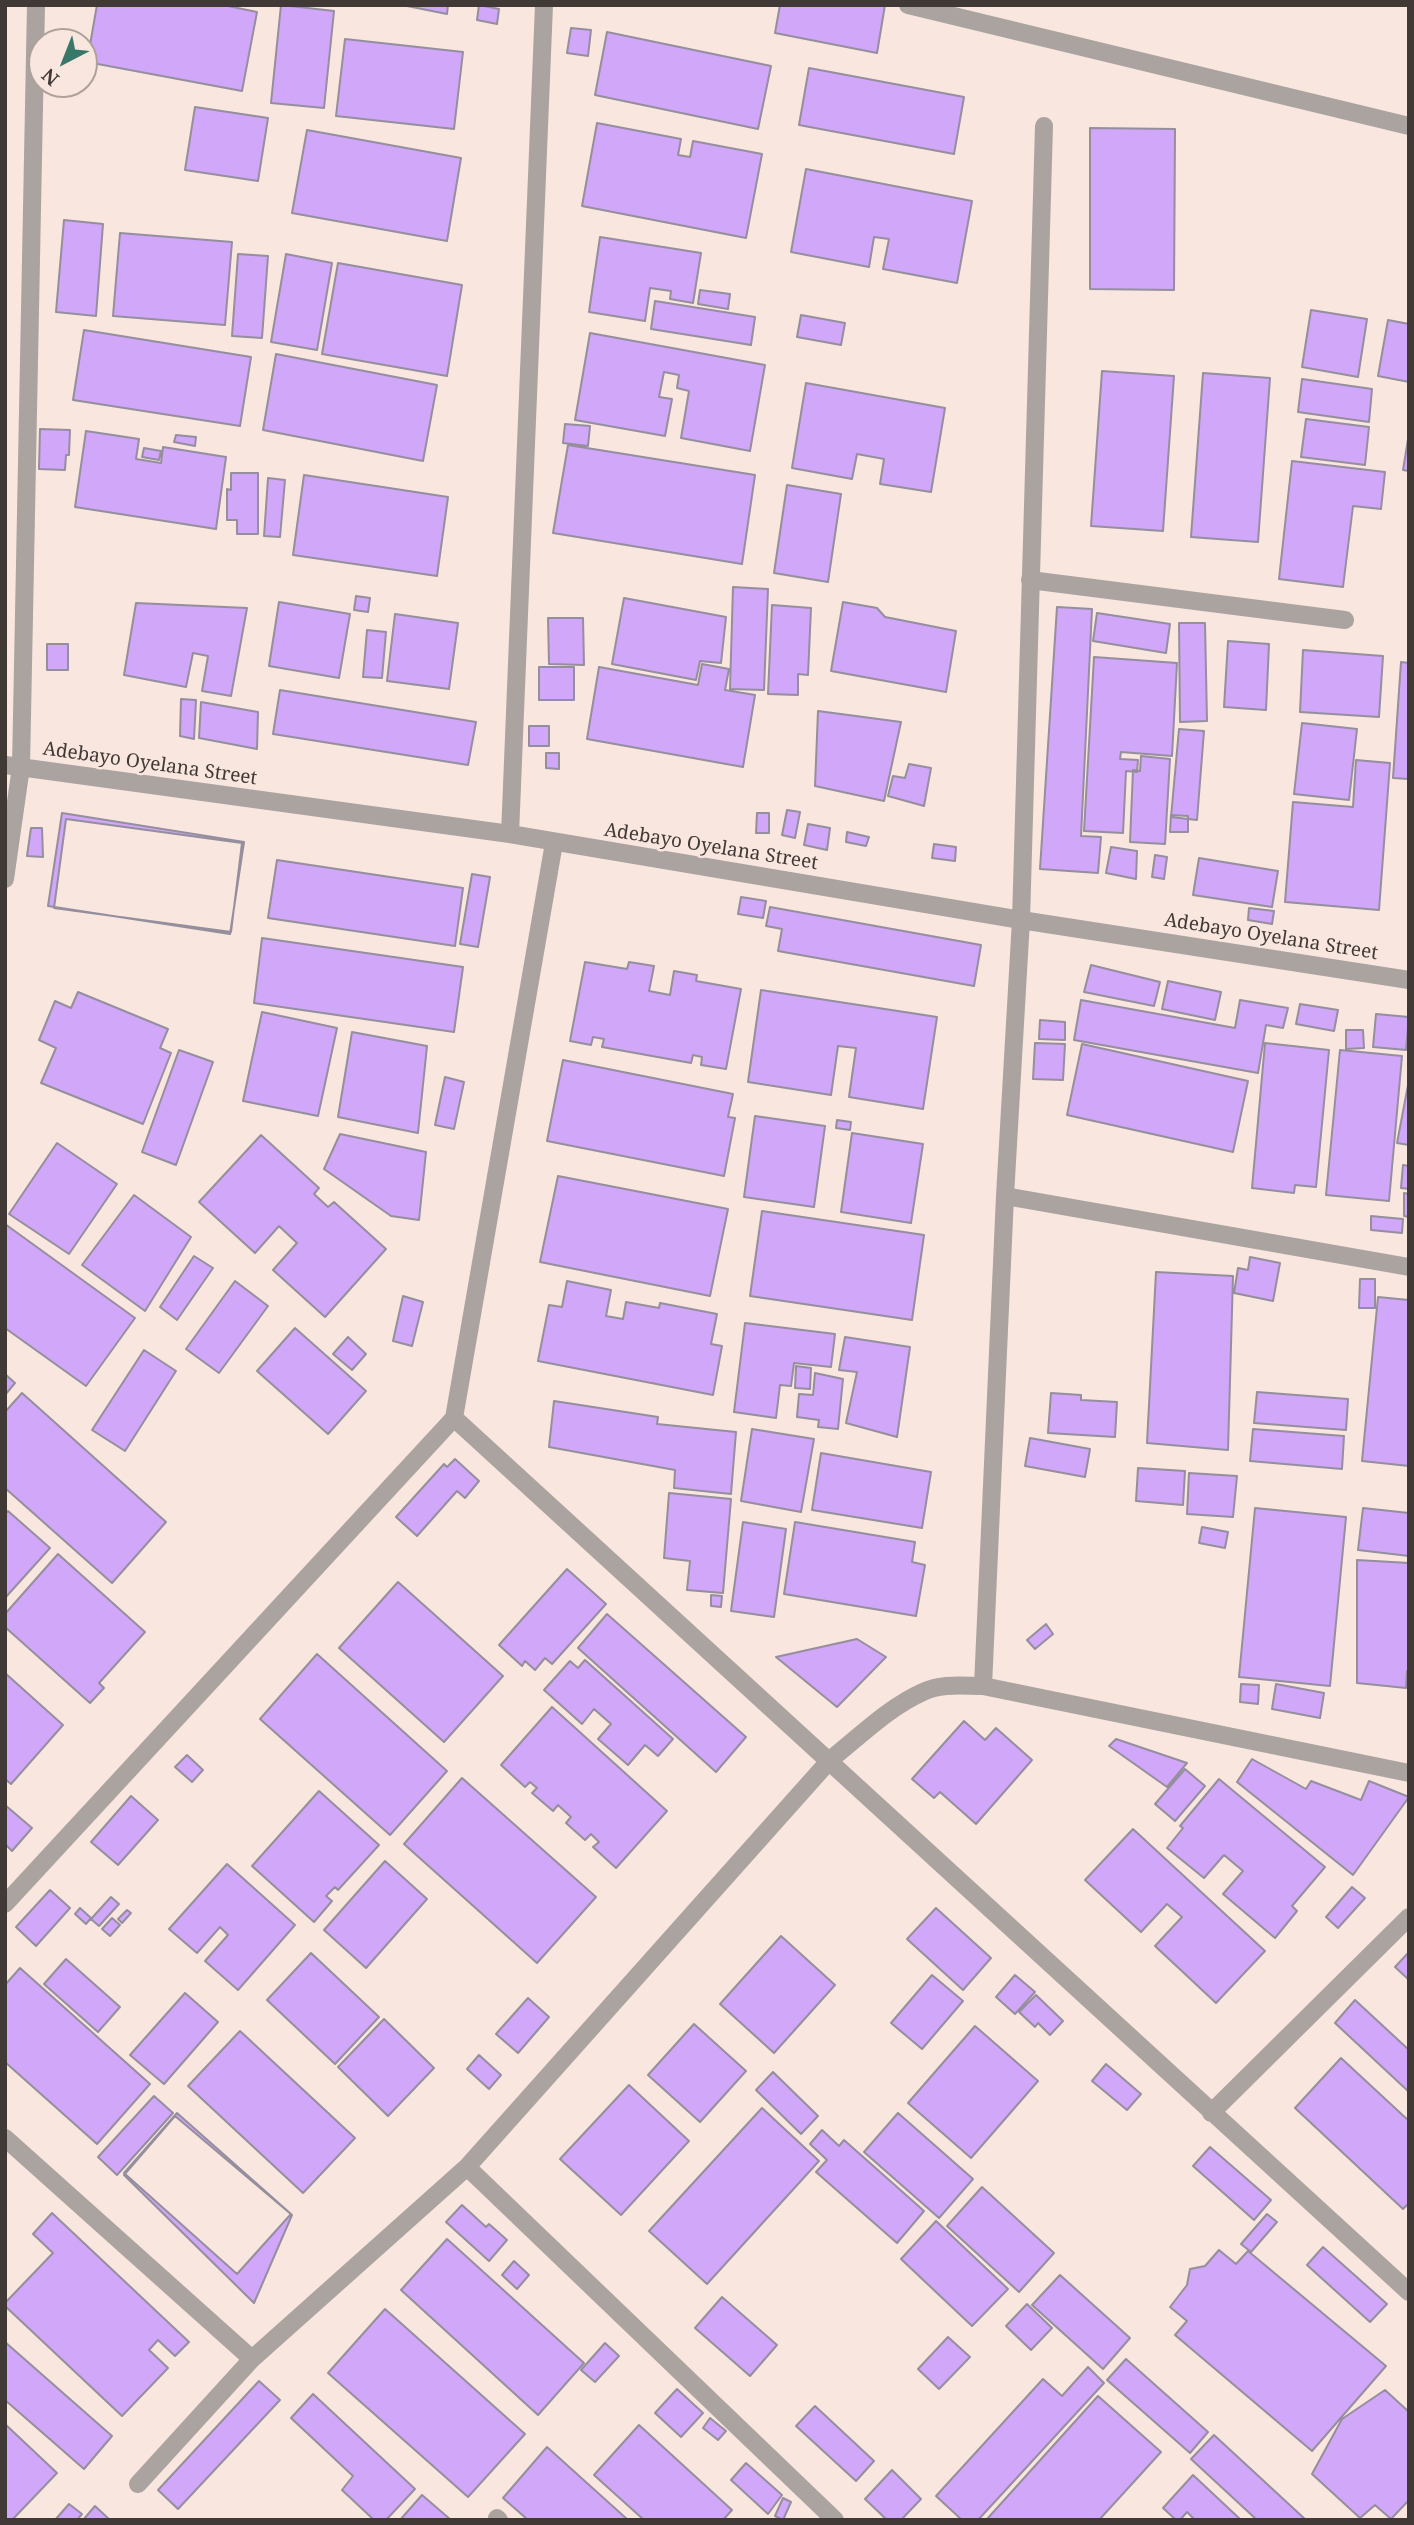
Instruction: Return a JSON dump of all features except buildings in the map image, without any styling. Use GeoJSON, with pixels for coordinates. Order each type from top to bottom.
{"type":"FeatureCollection","features":[{"type":"Feature","properties":{"kind":"street"},"geometry":{"type":"LineString","coordinates":[[5,879],[13,766],[36,5]]}},
{"type":"Feature","properties":{"kind":"street"},"geometry":{"type":"LineString","coordinates":[[510,834],[544,5]]}},
{"type":"Feature","properties":{"kind":"street"},"geometry":{"type":"LineString","coordinates":[[908,5],[1409,126]]}},
{"type":"Feature","properties":{"kind":"street"},"geometry":{"type":"LineString","coordinates":[[983,1686],[1005,1196],[1021,920],[1044,127]]}},
{"type":"Feature","properties":{"kind":"street"},"geometry":{"type":"LineString","coordinates":[[1030,580],[1345,620]]}},
{"type":"Feature","properties":{"kind":"street","name":"Adebayo Oyelana Street"},"geometry":{"type":"LineString","coordinates":[[13,766],[510,834],[1021,920],[1409,980]]}},
{"type":"Feature","properties":{"kind":"street"},"geometry":{"type":"LineString","coordinates":[[5,1903],[454,1418],[554,843]]}},
{"type":"Feature","properties":{"kind":"street"},"geometry":{"type":"LineString","coordinates":[[1005,1196],[1409,1267]]}},
{"type":"Feature","properties":{"kind":"street"},"geometry":{"type":"LineString","coordinates":[[454,1418],[1409,2292]]}},
{"type":"Feature","properties":{"kind":"street"},"geometry":{"type":"LineString","coordinates":[[138,2484],[252,2359],[467,2167],[830,1760],[897,1707],[924,1691],[948,1686],[983,1686],[1409,1773]]}},
{"type":"Feature","properties":{"kind":"street"},"geometry":{"type":"LineString","coordinates":[[1211,2113],[1409,1917]]}},
{"type":"Feature","properties":{"kind":"street"},"geometry":{"type":"LineString","coordinates":[[5,2137],[252,2359]]}},
{"type":"Feature","properties":{"kind":"street"},"geometry":{"type":"LineString","coordinates":[[467,2167],[834,2519]]}}]}
